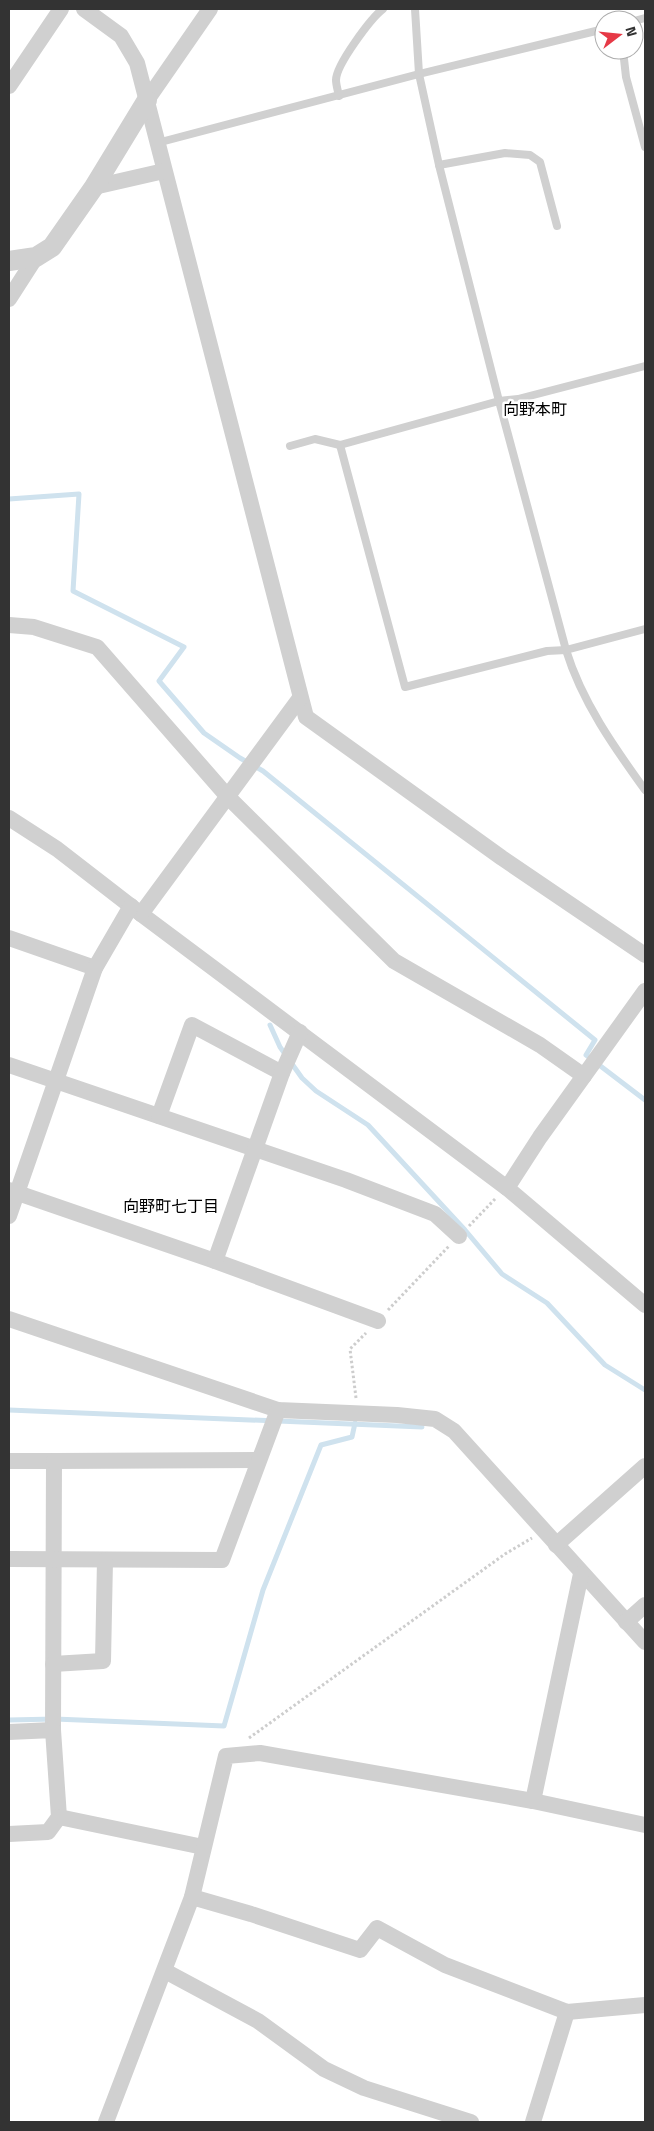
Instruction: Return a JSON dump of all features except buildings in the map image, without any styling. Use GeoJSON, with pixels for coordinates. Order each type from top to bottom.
{"type":"FeatureCollection","features":[{"type":"Feature","properties":{"kind":"street"},"geometry":{"type":"LineString","coordinates":[[9,86],[61,9]]}},
{"type":"Feature","properties":{"kind":"street"},"geometry":{"type":"LineString","coordinates":[[84,9],[121,36],[137,63],[306,717],[502,858],[645,955]]}},
{"type":"Feature","properties":{"kind":"street"},"geometry":{"type":"LineString","coordinates":[[9,261],[36,257],[52,247],[94,187],[147,100],[210,9]]}},
{"type":"Feature","properties":{"kind":"street"},"geometry":{"type":"LineString","coordinates":[[94,187],[164,171]]}},
{"type":"Feature","properties":{"kind":"street"},"geometry":{"type":"LineString","coordinates":[[9,299],[36,257]]}},
{"type":"Feature","properties":{"kind":"street"},"geometry":{"type":"LineString","coordinates":[[9,625],[34,627],[97,647],[228,797],[394,961],[540,1045],[584,1076]]}},
{"type":"Feature","properties":{"kind":"street"},"geometry":{"type":"LineString","coordinates":[[9,1216],[13,1191],[56,1082],[95,968],[136,910],[228,797],[300,698]]}},
{"type":"Feature","properties":{"kind":"street"},"geometry":{"type":"LineString","coordinates":[[9,818],[58,849],[136,910],[507,1188],[645,1305]]}},
{"type":"Feature","properties":{"kind":"street"},"geometry":{"type":"LineString","coordinates":[[9,938],[95,968]]}},
{"type":"Feature","properties":{"kind":"street"},"geometry":{"type":"LineString","coordinates":[[507,1188],[540,1137],[645,991]]}},
{"type":"Feature","properties":{"kind":"street"},"geometry":{"type":"LineString","coordinates":[[159,1116],[192,1025],[282,1073]]}},
{"type":"Feature","properties":{"kind":"street"},"geometry":{"type":"LineString","coordinates":[[216,1261],[282,1073],[300,1032]]}},
{"type":"Feature","properties":{"kind":"street"},"geometry":{"type":"LineString","coordinates":[[9,1066],[346,1180],[435,1214],[459,1236]]}},
{"type":"Feature","properties":{"kind":"street"},"geometry":{"type":"LineString","coordinates":[[13,1191],[216,1261],[378,1321]]}},
{"type":"Feature","properties":{"kind":"street"},"geometry":{"type":"LineString","coordinates":[[9,1319],[278,1410],[397,1415],[434,1419],[454,1431],[645,1642]]}},
{"type":"Feature","properties":{"kind":"street"},"geometry":{"type":"LineString","coordinates":[[9,1559],[222,1560],[278,1410]]}},
{"type":"Feature","properties":{"kind":"street"},"geometry":{"type":"LineString","coordinates":[[9,1462],[258,1460]]}},
{"type":"Feature","properties":{"kind":"street"},"geometry":{"type":"LineString","coordinates":[[9,1834],[48,1832],[59,1817],[53,1721],[54,1461]]}},
{"type":"Feature","properties":{"kind":"street"},"geometry":{"type":"LineString","coordinates":[[556,1545],[645,1466]]}},
{"type":"Feature","properties":{"kind":"street"},"geometry":{"type":"LineString","coordinates":[[53,1664],[103,1661],[104,1560]]}},
{"type":"Feature","properties":{"kind":"street"},"geometry":{"type":"LineString","coordinates":[[533,1801],[582,1574]]}},
{"type":"Feature","properties":{"kind":"street"},"geometry":{"type":"LineString","coordinates":[[626,1622],[645,1605]]}},
{"type":"Feature","properties":{"kind":"street"},"geometry":{"type":"LineString","coordinates":[[9,1732],[53,1721]]}},
{"type":"Feature","properties":{"kind":"street"},"geometry":{"type":"LineString","coordinates":[[106,2122],[192,1897],[226,1756],[260,1753],[533,1801],[645,1825]]}},
{"type":"Feature","properties":{"kind":"street"},"geometry":{"type":"LineString","coordinates":[[59,1817],[203,1847]]}},
{"type":"Feature","properties":{"kind":"street"},"geometry":{"type":"LineString","coordinates":[[192,1897],[251,1914],[360,1950],[377,1928],[445,1965],[567,2012],[645,2005]]}},
{"type":"Feature","properties":{"kind":"street"},"geometry":{"type":"LineString","coordinates":[[165,1971],[258,2021],[324,2069],[364,2088],[471,2122]]}},
{"type":"Feature","properties":{"kind":"street"},"geometry":{"type":"LineString","coordinates":[[533,2122],[567,2012]]}},
{"type":"Feature","properties":{"kind":"lane"},"geometry":{"type":"LineString","coordinates":[[339,96],[336,80],[341,65],[366,27],[383,9]]}},
{"type":"Feature","properties":{"kind":"lane"},"geometry":{"type":"LineString","coordinates":[[415,9],[419,74],[439,165],[499,401],[566,650],[572,670],[593,711],[615,749],[645,790]]}},
{"type":"Feature","properties":{"kind":"lane"},"geometry":{"type":"LineString","coordinates":[[157,143],[419,74],[594,31]]}},
{"type":"Feature","properties":{"kind":"lane"},"geometry":{"type":"LineString","coordinates":[[624,60],[626,77],[645,147]]}},
{"type":"Feature","properties":{"kind":"lane"},"geometry":{"type":"LineString","coordinates":[[439,165],[505,153],[530,154],[540,162],[557,226]]}},
{"type":"Feature","properties":{"kind":"lane"},"geometry":{"type":"LineString","coordinates":[[290,446],[315,438],[340,445],[499,401],[518,399],[645,366]]}},
{"type":"Feature","properties":{"kind":"lane"},"geometry":{"type":"LineString","coordinates":[[340,445],[405,687],[547,651],[566,650],[645,630]]}},
{"type":"Feature","properties":{"kind":"path"},"geometry":{"type":"LineString","coordinates":[[358,1413],[350,1349],[507,1188]]}},
{"type":"Feature","properties":{"kind":"path"},"geometry":{"type":"LineString","coordinates":[[226,1756],[505,1554],[543,1531]]}},
{"type":"Feature","properties":{"kind":"waterway"},"geometry":{"type":"LineString","coordinates":[[9,499],[79,494],[73,591],[184,647],[159,681],[204,733],[240,758],[263,771],[595,1040],[586,1055],[645,1100]]}},
{"type":"Feature","properties":{"kind":"waterway"},"geometry":{"type":"LineString","coordinates":[[270,1025],[280,1047],[302,1078],[316,1091],[368,1125],[465,1230],[502,1274],[547,1303],[605,1365],[645,1390]]}},
{"type":"Feature","properties":{"kind":"waterway"},"geometry":{"type":"LineString","coordinates":[[9,1410],[422,1427]]}},
{"type":"Feature","properties":{"kind":"waterway"},"geometry":{"type":"LineString","coordinates":[[9,1720],[55,1719],[224,1726],[263,1590],[321,1445],[352,1437],[355,1423]]}},
{"type":"Feature","properties":{"kind":"district","name":"向野本町"},"geometry":{"type":"Point","coordinates":[535,409]}},
{"type":"Feature","properties":{"kind":"district","name":"向野町七丁目"},"geometry":{"type":"Point","coordinates":[171,1206]}}]}
